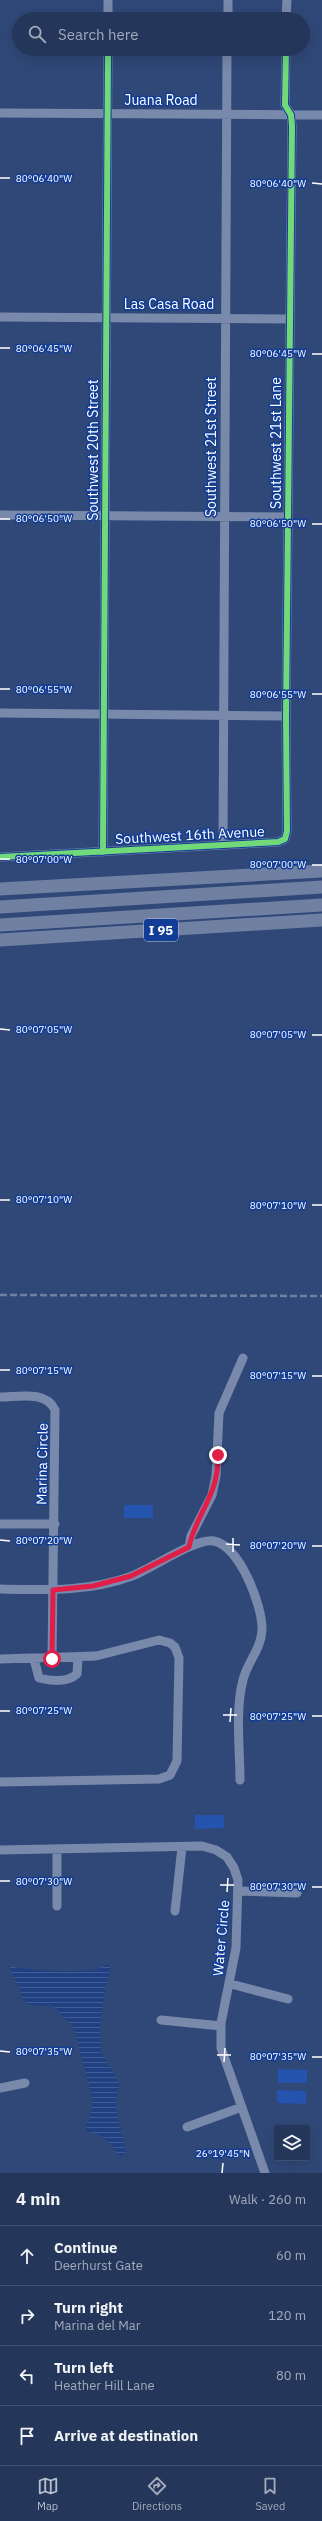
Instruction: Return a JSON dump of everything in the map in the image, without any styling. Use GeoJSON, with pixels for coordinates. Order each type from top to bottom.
{"type":"FeatureCollection","features":[{"type":"Feature","properties":{"kind":"highway"},"geometry":{"type":"LineString","coordinates":[[0,889],[322,871]]}},
{"type":"Feature","properties":{"kind":"highway"},"geometry":{"type":"LineString","coordinates":[[0,907],[322,887]]}},
{"type":"Feature","properties":{"kind":"highway"},"geometry":{"type":"LineString","coordinates":[[0,926],[322,905]]}},
{"type":"Feature","properties":{"kind":"highway","name":"I 95"},"geometry":{"type":"LineString","coordinates":[[0,940],[322,920]]}},
{"type":"Feature","properties":{"kind":"street"},"geometry":{"type":"LineString","coordinates":[[108,0],[108,12]]}},
{"type":"Feature","properties":{"kind":"street"},"geometry":{"type":"LineString","coordinates":[[228,0],[228,12]]}},
{"type":"Feature","properties":{"kind":"street"},"geometry":{"type":"LineString","coordinates":[[286,12],[287,0]]}},
{"type":"Feature","properties":{"kind":"street","name":"Southwest 20th Street"},"geometry":{"type":"LineString","coordinates":[[102,852],[108,56]]}},
{"type":"Feature","properties":{"kind":"street","name":"Southwest 21st Street"},"geometry":{"type":"LineString","coordinates":[[222,845],[227,56]]}},
{"type":"Feature","properties":{"kind":"street","name":"Southwest 21st Lane"},"geometry":{"type":"LineString","coordinates":[[285,839],[287,832],[286,716],[291,115],[285,105],[286,56]]}},
{"type":"Feature","properties":{"kind":"street","name":"Juana Road"},"geometry":{"type":"LineString","coordinates":[[0,112],[322,115]]}},
{"type":"Feature","properties":{"kind":"street","name":"Las Casa Road"},"geometry":{"type":"LineString","coordinates":[[0,317],[289,319]]}},
{"type":"Feature","properties":{"kind":"street"},"geometry":{"type":"LineString","coordinates":[[0,515],[288,517]]}},
{"type":"Feature","properties":{"kind":"street"},"geometry":{"type":"LineString","coordinates":[[0,713],[286,716]]}},
{"type":"Feature","properties":{"kind":"street","name":"Southwest 16th Avenue"},"geometry":{"type":"LineString","coordinates":[[0,857],[278,842],[285,839]]}},
{"type":"Feature","properties":{"kind":"street"},"geometry":{"type":"LineString","coordinates":[[189,1547],[191,1536],[212,1495],[216,1476],[219,1412],[243,1358]]}},
{"type":"Feature","properties":{"kind":"street","name":"Marina Circle"},"geometry":{"type":"LineString","coordinates":[[0,1397],[43,1398],[49,1400],[56,1410],[55,1524],[0,1524]]}},
{"type":"Feature","properties":{"kind":"street"},"geometry":{"type":"LineString","coordinates":[[52,1659],[55,1524]]}},
{"type":"Feature","properties":{"kind":"street"},"geometry":{"type":"LineString","coordinates":[[0,1589],[53,1590],[93,1586],[131,1576],[204,1541],[216,1541],[236,1558],[252,1587],[261,1618],[262,1631],[259,1649],[244,1676],[241,1689],[240,1780]]}},
{"type":"Feature","properties":{"kind":"street"},"geometry":{"type":"LineString","coordinates":[[0,1659],[78,1658],[119,1652],[159,1640],[170,1643],[175,1647],[179,1658],[177,1761],[174,1770],[165,1778],[0,1782]]}},
{"type":"Feature","properties":{"kind":"street"},"geometry":{"type":"LineString","coordinates":[[34,1659],[39,1678],[63,1680],[72,1678],[77,1674],[78,1658]]}},
{"type":"Feature","properties":{"kind":"street"},"geometry":{"type":"LineString","coordinates":[[175,1911],[182,1847]]}},
{"type":"Feature","properties":{"kind":"street","name":"Water Circle"},"geometry":{"type":"LineString","coordinates":[[0,1850],[208,1847],[222,1853],[234,1868],[238,1891],[236,1948],[231,1984],[221,2026],[223,2056],[265,2173]]}},
{"type":"Feature","properties":{"kind":"street"},"geometry":{"type":"LineString","coordinates":[[56,1849],[57,1906]]}},
{"type":"Feature","properties":{"kind":"street"},"geometry":{"type":"LineString","coordinates":[[238,1891],[297,1892]]}},
{"type":"Feature","properties":{"kind":"street"},"geometry":{"type":"LineString","coordinates":[[231,1984],[288,1999]]}},
{"type":"Feature","properties":{"kind":"street"},"geometry":{"type":"LineString","coordinates":[[162,2020],[221,2026]]}},
{"type":"Feature","properties":{"kind":"street"},"geometry":{"type":"LineString","coordinates":[[0,2088],[25,2083]]}},
{"type":"Feature","properties":{"kind":"street"},"geometry":{"type":"LineString","coordinates":[[187,2127],[242,2106]]}},
{"type":"Feature","properties":{"kind":"shaded area"},"geometry":{"type":"Polygon","coordinates":[[[124,1505],[153,1505],[153,1518],[124,1518],[124,1505]]]}},
{"type":"Feature","properties":{"kind":"shaded area"},"geometry":{"type":"Polygon","coordinates":[[[195,1815],[224,1815],[224,1828],[195,1829],[195,1815]]]}},
{"type":"Feature","properties":{"kind":"shaded area"},"geometry":{"type":"Polygon","coordinates":[[[109,1964],[111,1969],[106,1984],[100,2028],[101,2051],[120,2085],[116,2102],[118,2119],[126,2153],[121,2157],[110,2143],[102,2136],[86,2132],[93,2101],[74,2028],[53,2006],[29,2005],[25,2002],[10,1969],[10,1966],[41,1970],[79,1971],[98,1969],[109,1964]]]}},
{"type":"Feature","properties":{"kind":"shaded area"},"geometry":{"type":"Polygon","coordinates":[[[278,2069],[307,2070],[307,2083],[278,2083],[278,2069]]]}},
{"type":"Feature","properties":{"kind":"shaded area"},"geometry":{"type":"Polygon","coordinates":[[[277,2090],[306,2091],[306,2104],[277,2103],[277,2090]]]}},
{"type":"Feature","properties":{"kind":"railway"},"geometry":{"type":"LineString","coordinates":[[0,1295],[322,1296]]}},
{"type":"Feature","properties":{"kind":"cycle path"},"geometry":{"type":"LineString","coordinates":[[103,852],[108,56]]}},
{"type":"Feature","properties":{"kind":"cycle path"},"geometry":{"type":"LineString","coordinates":[[0,857],[278,842],[285,839],[287,831],[286,716],[292,126],[291,115],[285,105],[286,56]]}},
{"type":"Feature","properties":{"kind":"route"},"geometry":{"type":"LineString","coordinates":[[52,1659],[53,1590],[93,1586],[131,1576],[159,1564],[183,1549],[189,1547],[191,1536],[212,1495],[217,1470],[218,1455]]}}]}
